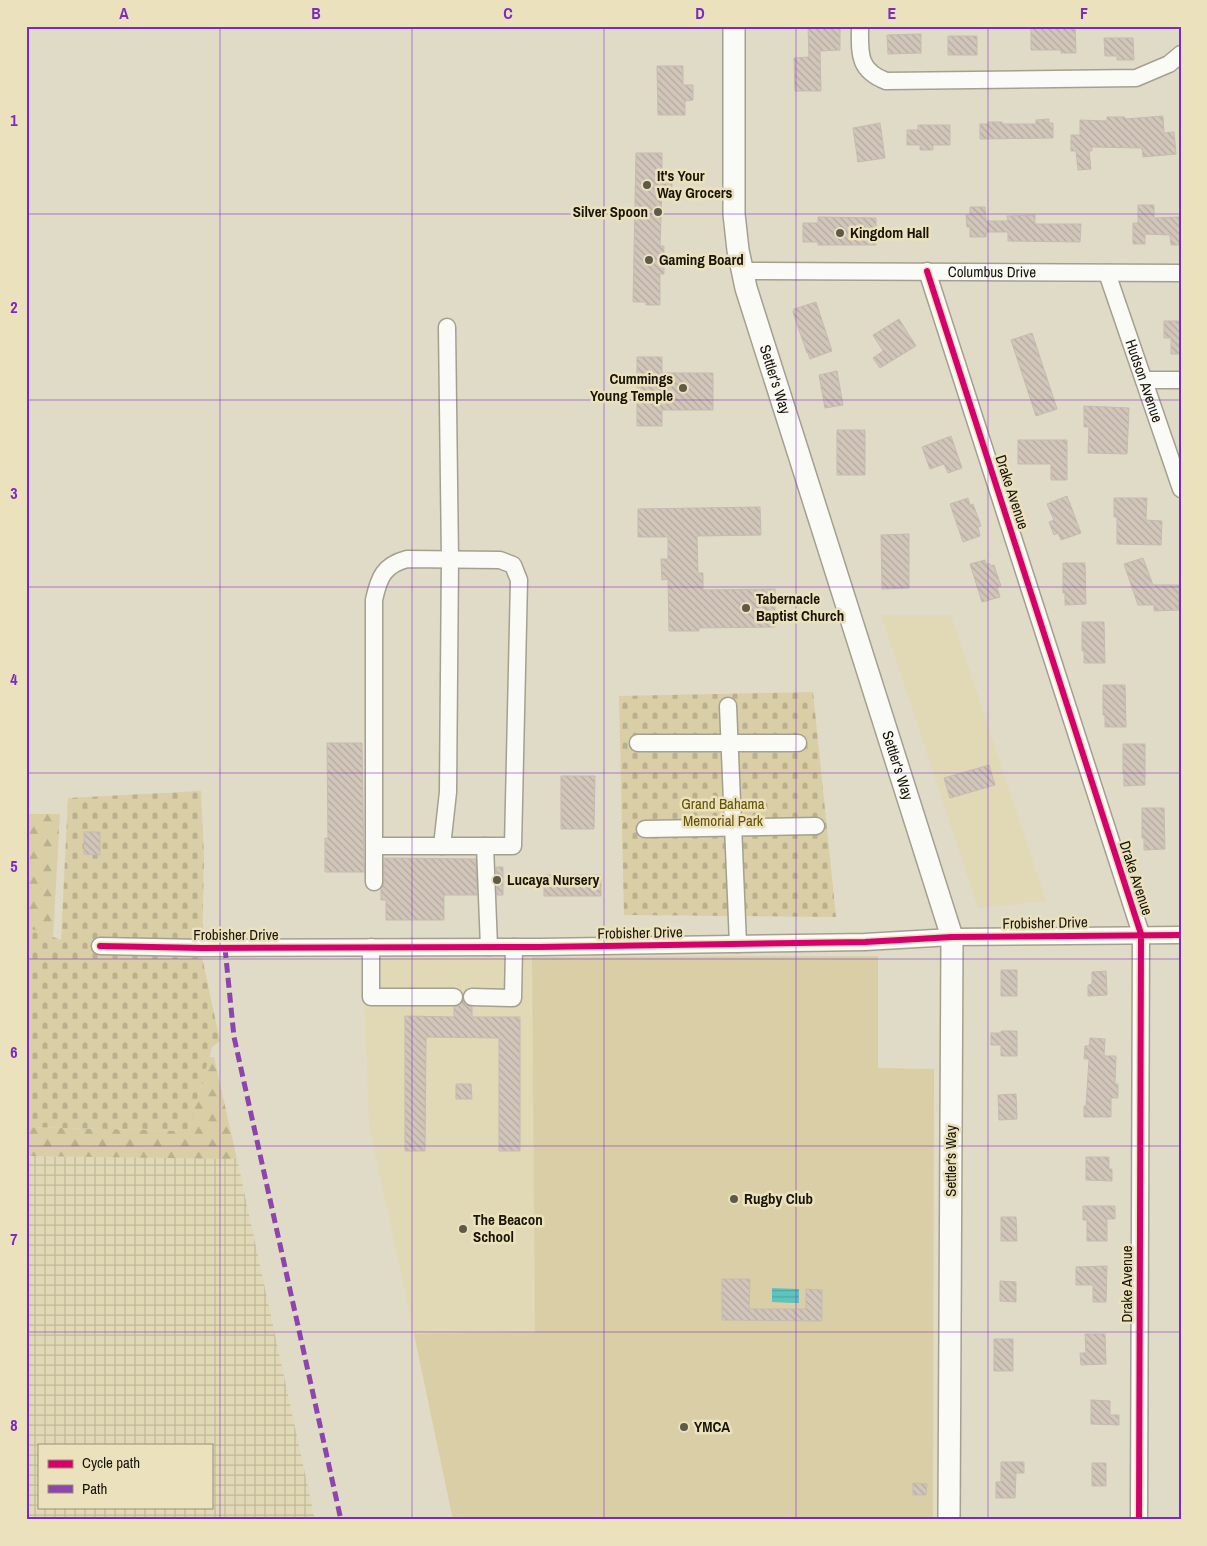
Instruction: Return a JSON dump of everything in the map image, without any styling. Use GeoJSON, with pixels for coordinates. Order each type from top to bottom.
{"type":"FeatureCollection","features":[{"type":"Feature","properties":{"kind":"main road","name":"Settler's Way"},"geometry":{"type":"LineString","coordinates":[[734,26],[733,191],[735,227],[743,271],[761,338],[952,938],[949,1520]]}},
{"type":"Feature","properties":{"kind":"street"},"geometry":{"type":"LineString","coordinates":[[860,26],[860,56],[863,63],[886,81],[1136,78],[1169,64],[1181,54]]}},
{"type":"Feature","properties":{"kind":"street","name":"Columbus Drive"},"geometry":{"type":"LineString","coordinates":[[743,271],[1181,273]]}},
{"type":"Feature","properties":{"kind":"street","name":"Drake Avenue"},"geometry":{"type":"LineString","coordinates":[[927,271],[1141,934],[1139,1520]]}},
{"type":"Feature","properties":{"kind":"street","name":"Hudson Avenue"},"geometry":{"type":"LineString","coordinates":[[1107,273],[1181,488]]}},
{"type":"Feature","properties":{"kind":"street"},"geometry":{"type":"LineString","coordinates":[[442,846],[448,792],[450,559],[447,327]]}},
{"type":"Feature","properties":{"kind":"street"},"geometry":{"type":"LineString","coordinates":[[1145,380],[1181,380]]}},
{"type":"Feature","properties":{"kind":"street"},"geometry":{"type":"LineString","coordinates":[[374,846],[513,846],[519,580],[513,565],[500,560],[407,559],[394,562],[384,572],[377,586],[374,600],[374,846],[374,882]]}},
{"type":"Feature","properties":{"kind":"street"},"geometry":{"type":"LineString","coordinates":[[728,706],[738,944]]}},
{"type":"Feature","properties":{"kind":"street"},"geometry":{"type":"LineString","coordinates":[[638,743],[798,743]]}},
{"type":"Feature","properties":{"kind":"street"},"geometry":{"type":"LineString","coordinates":[[645,829],[816,826]]}},
{"type":"Feature","properties":{"kind":"street"},"geometry":{"type":"LineString","coordinates":[[485,846],[489,947]]}},
{"type":"Feature","properties":{"kind":"street","name":"Frobisher Drive"},"geometry":{"type":"LineString","coordinates":[[100,946],[514,947],[865,942],[952,938],[1181,934]]}},
{"type":"Feature","properties":{"kind":"street"},"geometry":{"type":"LineString","coordinates":[[371,947],[372,996],[454,997]]}},
{"type":"Feature","properties":{"kind":"street"},"geometry":{"type":"LineString","coordinates":[[472,997],[513,998],[514,947]]}},
{"type":"Feature","properties":{"kind":"shaded area"},"geometry":{"type":"Polygon","coordinates":[[[881,615],[951,615],[1046,901],[978,908],[881,615]]]}},
{"type":"Feature","properties":{"kind":"shaded area","name":"The Beacon School"},"geometry":{"type":"Polygon","coordinates":[[[363,955],[532,955],[535,1332],[414,1334],[369,1126],[363,955]]]}},
{"type":"Feature","properties":{"kind":"shaded area"},"geometry":{"type":"Polygon","coordinates":[[[26,1156],[237,1159],[315,1520],[26,1520],[26,1156]]]}},
{"type":"Feature","properties":{"kind":"green space","name":"Grand Bahama Memorial Park"},"geometry":{"type":"Polygon","coordinates":[[[813,692],[836,917],[624,915],[619,696],[813,692]]]}},
{"type":"Feature","properties":{"kind":"green space"},"geometry":{"type":"Polygon","coordinates":[[[201,791],[204,857],[202,957],[220,1041],[212,1047],[188,1131],[26,1127],[26,927],[61,940],[68,798],[201,791]]]}},
{"type":"Feature","properties":{"kind":"green space"},"geometry":{"type":"Polygon","coordinates":[[[26,814],[60,814],[53,937],[26,927],[26,814]]]}},
{"type":"Feature","properties":{"kind":"green space","name":"Rugby Club"},"geometry":{"type":"Polygon","coordinates":[[[878,956],[878,1068],[934,1069],[933,1520],[453,1520],[414,1334],[535,1332],[532,957],[878,956]]]}},
{"type":"Feature","properties":{"kind":"green space"},"geometry":{"type":"Polygon","coordinates":[[[209,1057],[214,1057],[237,1159],[26,1156],[26,1127],[188,1131],[209,1057]]]}},
{"type":"Feature","properties":{"kind":"water"},"geometry":{"type":"Polygon","coordinates":[[[772,1288],[799,1289],[799,1303],[772,1302],[772,1288]]]}},
{"type":"Feature","properties":{"kind":"building"},"geometry":{"type":"Polygon","coordinates":[[[808,26],[840,26],[840,50],[820,51],[821,91],[795,91],[794,58],[809,57],[808,26]]]}},
{"type":"Feature","properties":{"kind":"building"},"geometry":{"type":"Polygon","coordinates":[[[1031,26],[1075,26],[1076,53],[1061,53],[1061,50],[1031,50],[1031,26]]]}},
{"type":"Feature","properties":{"kind":"building"},"geometry":{"type":"Polygon","coordinates":[[[921,34],[921,53],[888,54],[887,35],[921,34]]]}},
{"type":"Feature","properties":{"kind":"building"},"geometry":{"type":"Polygon","coordinates":[[[948,36],[977,36],[977,55],[948,55],[948,36]]]}},
{"type":"Feature","properties":{"kind":"building"},"geometry":{"type":"Polygon","coordinates":[[[1104,38],[1133,38],[1134,60],[1117,60],[1117,56],[1105,56],[1104,38]]]}},
{"type":"Feature","properties":{"kind":"building"},"geometry":{"type":"Polygon","coordinates":[[[657,66],[683,66],[683,85],[693,85],[693,100],[685,101],[685,115],[658,115],[657,66]]]}},
{"type":"Feature","properties":{"kind":"building"},"geometry":{"type":"Polygon","coordinates":[[[1163,116],[1164,133],[1174,132],[1176,154],[1143,157],[1142,148],[1092,147],[1092,151],[1089,151],[1091,169],[1078,170],[1076,151],[1071,151],[1071,135],[1080,135],[1080,120],[1107,121],[1107,117],[1125,117],[1125,119],[1163,116]]]}},
{"type":"Feature","properties":{"kind":"building"},"geometry":{"type":"Polygon","coordinates":[[[1049,119],[1049,123],[1053,123],[1053,138],[980,139],[980,124],[1002,122],[1002,124],[1036,124],[1036,120],[1049,119]]]}},
{"type":"Feature","properties":{"kind":"building"},"geometry":{"type":"Polygon","coordinates":[[[880,123],[885,158],[858,162],[853,128],[880,123]]]}},
{"type":"Feature","properties":{"kind":"building"},"geometry":{"type":"Polygon","coordinates":[[[918,125],[950,125],[950,145],[933,145],[933,150],[920,150],[920,145],[907,145],[907,130],[918,130],[918,125]]]}},
{"type":"Feature","properties":{"kind":"building"},"geometry":{"type":"Polygon","coordinates":[[[636,153],[662,153],[662,179],[672,179],[672,192],[662,192],[660,246],[664,246],[664,274],[660,274],[660,305],[646,305],[646,302],[633,302],[636,153]]]}},
{"type":"Feature","properties":{"kind":"building"},"geometry":{"type":"Polygon","coordinates":[[[1138,205],[1154,205],[1154,218],[1181,217],[1181,245],[1171,245],[1170,235],[1145,234],[1145,244],[1133,244],[1133,223],[1138,223],[1138,205]]]}},
{"type":"Feature","properties":{"kind":"building"},"geometry":{"type":"Polygon","coordinates":[[[970,207],[985,207],[986,221],[1008,221],[1007,216],[1035,215],[1035,224],[1081,224],[1080,242],[1008,241],[1008,232],[986,232],[986,237],[970,237],[970,227],[967,227],[966,215],[970,215],[970,207]]]}},
{"type":"Feature","properties":{"kind":"building","name":"Kingdom Hall"},"geometry":{"type":"Polygon","coordinates":[[[818,217],[876,218],[876,245],[818,245],[818,242],[803,242],[803,223],[818,223],[818,217]]]}},
{"type":"Feature","properties":{"kind":"building"},"geometry":{"type":"Polygon","coordinates":[[[816,302],[832,351],[810,359],[793,312],[794,309],[816,302]]]}},
{"type":"Feature","properties":{"kind":"building"},"geometry":{"type":"Polygon","coordinates":[[[899,319],[916,346],[880,368],[873,358],[883,351],[873,335],[899,319]]]}},
{"type":"Feature","properties":{"kind":"building"},"geometry":{"type":"Polygon","coordinates":[[[1164,321],[1181,321],[1181,354],[1171,354],[1171,338],[1164,338],[1164,321]]]}},
{"type":"Feature","properties":{"kind":"building"},"geometry":{"type":"Polygon","coordinates":[[[1032,333],[1057,409],[1036,416],[1011,340],[1032,333]]]}},
{"type":"Feature","properties":{"kind":"building"},"geometry":{"type":"Polygon","coordinates":[[[637,357],[662,357],[662,373],[713,373],[713,410],[662,410],[662,426],[637,426],[637,357]]]}},
{"type":"Feature","properties":{"kind":"building"},"geometry":{"type":"Polygon","coordinates":[[[837,371],[843,405],[825,408],[819,375],[837,371]]]}},
{"type":"Feature","properties":{"kind":"building"},"geometry":{"type":"Polygon","coordinates":[[[1084,406],[1129,408],[1127,454],[1088,453],[1089,427],[1084,427],[1084,406]]]}},
{"type":"Feature","properties":{"kind":"building"},"geometry":{"type":"Polygon","coordinates":[[[837,430],[865,430],[865,475],[837,475],[837,430]]]}},
{"type":"Feature","properties":{"kind":"building"},"geometry":{"type":"Polygon","coordinates":[[[951,436],[962,468],[948,473],[944,464],[930,469],[922,447],[951,436]]]}},
{"type":"Feature","properties":{"kind":"building"},"geometry":{"type":"Polygon","coordinates":[[[1018,440],[1067,440],[1067,480],[1051,480],[1051,464],[1018,464],[1018,440]]]}},
{"type":"Feature","properties":{"kind":"building"},"geometry":{"type":"Polygon","coordinates":[[[1067,496],[1081,533],[1061,540],[1058,533],[1054,535],[1049,522],[1054,520],[1047,504],[1067,496]]]}},
{"type":"Feature","properties":{"kind":"building"},"geometry":{"type":"Polygon","coordinates":[[[968,498],[970,505],[973,504],[981,526],[978,527],[980,536],[963,542],[950,504],[968,498]]]}},
{"type":"Feature","properties":{"kind":"building"},"geometry":{"type":"Polygon","coordinates":[[[1114,498],[1147,498],[1146,520],[1162,521],[1161,545],[1117,544],[1117,517],[1114,517],[1114,498]]]}},
{"type":"Feature","properties":{"kind":"building"},"geometry":{"type":"Polygon","coordinates":[[[760,507],[761,535],[697,536],[698,573],[703,573],[703,590],[775,589],[775,627],[699,628],[699,631],[669,631],[668,579],[662,580],[661,559],[668,559],[668,537],[638,537],[638,509],[760,507]]]}},
{"type":"Feature","properties":{"kind":"building"},"geometry":{"type":"Polygon","coordinates":[[[909,534],[909,588],[882,589],[881,535],[909,534]]]}},
{"type":"Feature","properties":{"kind":"building"},"geometry":{"type":"Polygon","coordinates":[[[1143,558],[1153,585],[1179,585],[1179,610],[1154,611],[1154,605],[1138,605],[1124,564],[1143,558]]]}},
{"type":"Feature","properties":{"kind":"building"},"geometry":{"type":"Polygon","coordinates":[[[985,560],[986,564],[994,565],[1001,586],[997,587],[1000,597],[982,602],[970,564],[985,560]]]}},
{"type":"Feature","properties":{"kind":"building"},"geometry":{"type":"Polygon","coordinates":[[[1063,563],[1085,563],[1086,604],[1065,605],[1063,563]]]}},
{"type":"Feature","properties":{"kind":"building"},"geometry":{"type":"Polygon","coordinates":[[[1082,622],[1104,622],[1105,663],[1084,663],[1082,622]]]}},
{"type":"Feature","properties":{"kind":"building"},"geometry":{"type":"Polygon","coordinates":[[[1103,685],[1125,685],[1126,727],[1105,727],[1103,685]]]}},
{"type":"Feature","properties":{"kind":"building"},"geometry":{"type":"Polygon","coordinates":[[[327,743],[362,743],[364,872],[325,872],[325,838],[328,838],[327,743]]]}},
{"type":"Feature","properties":{"kind":"building"},"geometry":{"type":"Polygon","coordinates":[[[1123,744],[1145,744],[1145,785],[1124,786],[1123,744]]]}},
{"type":"Feature","properties":{"kind":"building"},"geometry":{"type":"Polygon","coordinates":[[[989,765],[995,785],[950,798],[944,778],[989,765]]]}},
{"type":"Feature","properties":{"kind":"building"},"geometry":{"type":"Polygon","coordinates":[[[561,776],[595,776],[594,829],[561,829],[561,776]]]}},
{"type":"Feature","properties":{"kind":"building"},"geometry":{"type":"Polygon","coordinates":[[[1142,808],[1164,808],[1165,849],[1144,850],[1142,808]]]}},
{"type":"Feature","properties":{"kind":"building"},"geometry":{"type":"Polygon","coordinates":[[[84,832],[100,832],[100,855],[84,854],[84,832]]]}},
{"type":"Feature","properties":{"kind":"building"},"geometry":{"type":"Polygon","coordinates":[[[384,858],[476,859],[477,895],[444,895],[444,920],[386,920],[386,900],[381,900],[381,889],[384,882],[384,858]]]}},
{"type":"Feature","properties":{"kind":"building"},"geometry":{"type":"Polygon","coordinates":[[[496,867],[503,867],[503,895],[497,895],[496,867]]]}},
{"type":"Feature","properties":{"kind":"building"},"geometry":{"type":"Polygon","coordinates":[[[544,875],[601,875],[601,896],[544,896],[544,875]]]}},
{"type":"Feature","properties":{"kind":"building"},"geometry":{"type":"Polygon","coordinates":[[[1001,970],[1017,970],[1017,996],[1001,996],[1001,970]]]}},
{"type":"Feature","properties":{"kind":"building"},"geometry":{"type":"Polygon","coordinates":[[[1106,971],[1107,995],[1088,996],[1088,985],[1092,984],[1092,972],[1106,971]]]}},
{"type":"Feature","properties":{"kind":"building"},"geometry":{"type":"Polygon","coordinates":[[[463,1001],[466,1005],[472,1007],[472,1017],[520,1017],[520,1151],[499,1151],[499,1038],[426,1037],[425,1151],[405,1151],[405,1016],[454,1017],[454,1007],[463,1001]]]}},
{"type":"Feature","properties":{"kind":"building"},"geometry":{"type":"Polygon","coordinates":[[[1001,1031],[1017,1031],[1017,1056],[1001,1056],[1001,1045],[991,1045],[991,1033],[1001,1033],[1001,1031]]]}},
{"type":"Feature","properties":{"kind":"building"},"geometry":{"type":"Polygon","coordinates":[[[1090,1038],[1105,1039],[1104,1056],[1116,1056],[1115,1084],[1118,1084],[1118,1098],[1111,1098],[1111,1117],[1084,1117],[1089,1059],[1084,1059],[1085,1046],[1089,1046],[1090,1038]]]}},
{"type":"Feature","properties":{"kind":"building"},"geometry":{"type":"Polygon","coordinates":[[[456,1084],[471,1084],[472,1099],[456,1099],[456,1084]]]}},
{"type":"Feature","properties":{"kind":"building"},"geometry":{"type":"Polygon","coordinates":[[[1016,1094],[1017,1119],[999,1120],[998,1095],[1016,1094]]]}},
{"type":"Feature","properties":{"kind":"building"},"geometry":{"type":"Polygon","coordinates":[[[1086,1157],[1109,1157],[1112,1181],[1086,1180],[1086,1157]]]}},
{"type":"Feature","properties":{"kind":"building"},"geometry":{"type":"Polygon","coordinates":[[[1083,1206],[1115,1206],[1115,1219],[1107,1219],[1107,1241],[1087,1241],[1087,1220],[1083,1220],[1083,1206]]]}},
{"type":"Feature","properties":{"kind":"building"},"geometry":{"type":"Polygon","coordinates":[[[1001,1217],[1016,1217],[1017,1241],[1001,1241],[1001,1217]]]}},
{"type":"Feature","properties":{"kind":"building"},"geometry":{"type":"Polygon","coordinates":[[[1107,1266],[1106,1302],[1093,1302],[1093,1285],[1076,1285],[1076,1267],[1107,1266]]]}},
{"type":"Feature","properties":{"kind":"building"},"geometry":{"type":"Polygon","coordinates":[[[722,1279],[750,1279],[749,1309],[806,1309],[806,1289],[822,1290],[822,1321],[722,1320],[722,1279]]]}},
{"type":"Feature","properties":{"kind":"building"},"geometry":{"type":"Polygon","coordinates":[[[1000,1281],[1016,1282],[1016,1302],[1000,1301],[1000,1281]]]}},
{"type":"Feature","properties":{"kind":"building"},"geometry":{"type":"Polygon","coordinates":[[[1085,1334],[1105,1334],[1106,1364],[1081,1365],[1080,1353],[1086,1353],[1085,1334]]]}},
{"type":"Feature","properties":{"kind":"building"},"geometry":{"type":"Polygon","coordinates":[[[994,1339],[1013,1339],[1013,1371],[994,1371],[994,1339]]]}},
{"type":"Feature","properties":{"kind":"building"},"geometry":{"type":"Polygon","coordinates":[[[1091,1400],[1110,1401],[1110,1415],[1119,1415],[1119,1425],[1091,1424],[1091,1400]]]}},
{"type":"Feature","properties":{"kind":"building"},"geometry":{"type":"Polygon","coordinates":[[[1001,1462],[1024,1462],[1024,1473],[1016,1473],[1015,1498],[996,1498],[996,1482],[1001,1482],[1001,1462]]]}},
{"type":"Feature","properties":{"kind":"building"},"geometry":{"type":"Polygon","coordinates":[[[1092,1463],[1106,1463],[1106,1486],[1092,1486],[1092,1463]]]}},
{"type":"Feature","properties":{"kind":"building"},"geometry":{"type":"Polygon","coordinates":[[[913,1483],[927,1484],[926,1495],[913,1495],[913,1483]]]}},
{"type":"Feature","properties":{"kind":"marked path"},"geometry":{"type":"LineString","coordinates":[[225,948],[234,1037],[341,1520]]}},
{"type":"Feature","properties":{"kind":"cycle path"},"geometry":{"type":"LineString","coordinates":[[927,271],[1141,934],[1139,1520]]}},
{"type":"Feature","properties":{"kind":"cycle path"},"geometry":{"type":"LineString","coordinates":[[100,946],[202,948],[540,947],[865,942],[952,937],[1181,935]]}},
{"type":"Feature","properties":{"kind":"place","name":"It's Your Way Grocers"},"geometry":{"type":"Point","coordinates":[647,185]}},
{"type":"Feature","properties":{"kind":"place","name":"Silver Spoon"},"geometry":{"type":"Point","coordinates":[658,212]}},
{"type":"Feature","properties":{"kind":"place","name":"Kingdom Hall"},"geometry":{"type":"Point","coordinates":[840,233]}},
{"type":"Feature","properties":{"kind":"place","name":"Gaming Board"},"geometry":{"type":"Point","coordinates":[649,260]}},
{"type":"Feature","properties":{"kind":"place","name":"Cummings Young Temple"},"geometry":{"type":"Point","coordinates":[683,388]}},
{"type":"Feature","properties":{"kind":"place","name":"Tabernacle Baptist Church"},"geometry":{"type":"Point","coordinates":[746,608]}},
{"type":"Feature","properties":{"kind":"place","name":"Lucaya Nursery"},"geometry":{"type":"Point","coordinates":[497,880]}},
{"type":"Feature","properties":{"kind":"place","name":"Rugby Club"},"geometry":{"type":"Point","coordinates":[734,1199]}},
{"type":"Feature","properties":{"kind":"place","name":"The Beacon School"},"geometry":{"type":"Point","coordinates":[463,1229]}},
{"type":"Feature","properties":{"kind":"place","name":"YMCA"},"geometry":{"type":"Point","coordinates":[684,1427]}}]}
